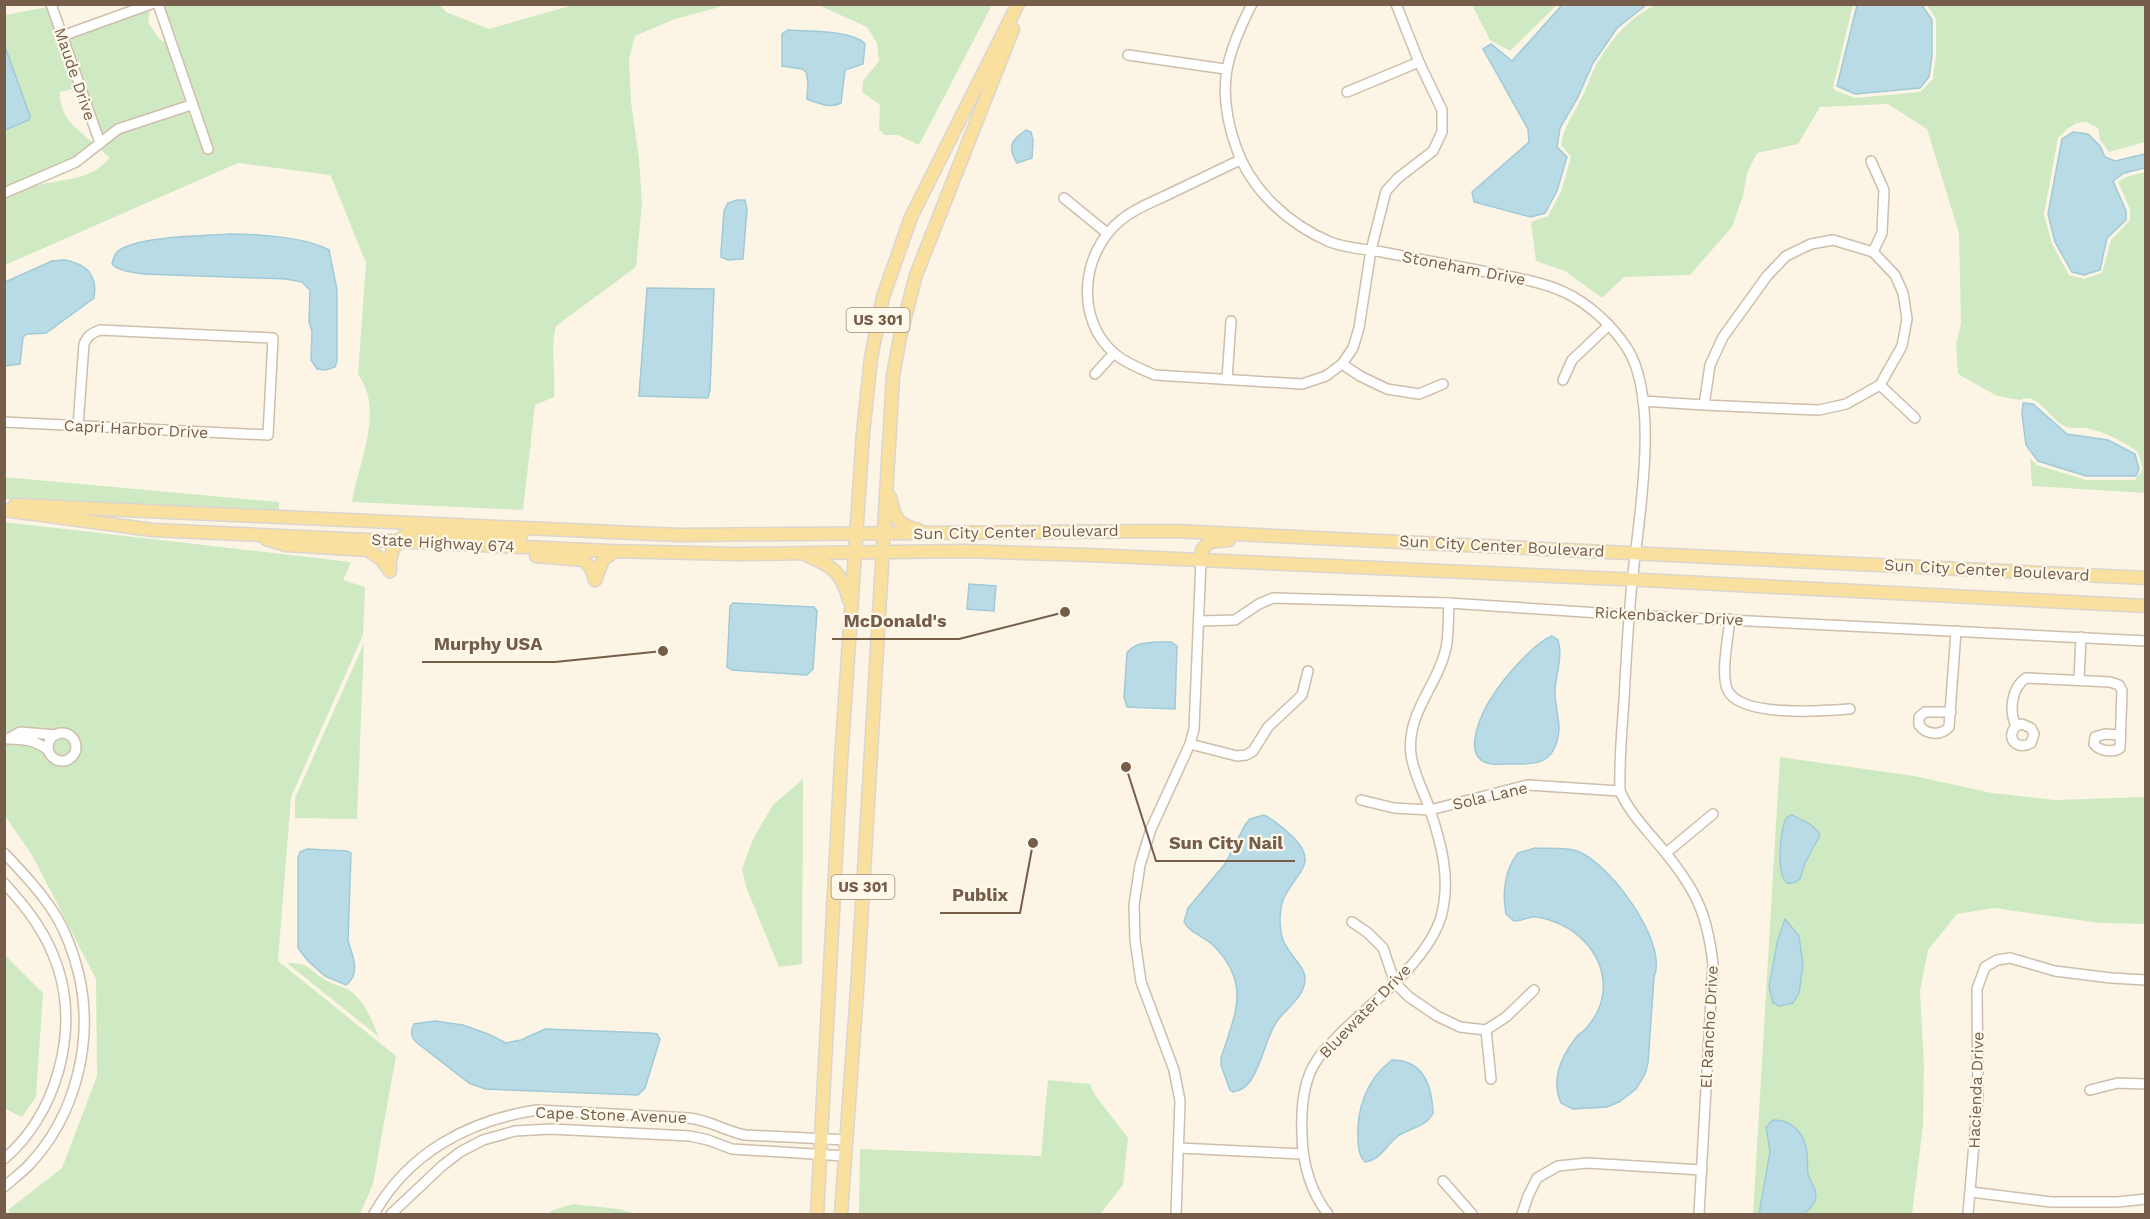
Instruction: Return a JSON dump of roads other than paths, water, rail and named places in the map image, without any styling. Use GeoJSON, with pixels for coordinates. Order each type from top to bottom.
{"type":"FeatureCollection","features":[{"type":"Feature","properties":{"kind":"main road","name":"US 301"},"geometry":{"type":"LineString","coordinates":[[842,1215],[893,376],[908,303],[935,223],[1006,48],[1020,4]]}},
{"type":"Feature","properties":{"kind":"main road","name":"US 301"},"geometry":{"type":"LineString","coordinates":[[816,1215],[851,610],[866,393],[874,339],[883,297],[921,194],[1020,4]]}},
{"type":"Feature","properties":{"kind":"main road"},"geometry":{"type":"LineString","coordinates":[[886,484],[899,523],[929,533]]}},
{"type":"Feature","properties":{"kind":"main road","name":"State Highway 674"},"geometry":{"type":"LineString","coordinates":[[4,504],[678,535],[858,534]]}},
{"type":"Feature","properties":{"kind":"main road","name":"State Highway 674"},"geometry":{"type":"LineString","coordinates":[[4,510],[153,530],[613,552],[802,554],[883,552]]}},
{"type":"Feature","properties":{"kind":"main road"},"geometry":{"type":"LineString","coordinates":[[390,571],[390,557],[398,541],[407,534],[531,536],[557,530]]}},
{"type":"Feature","properties":{"kind":"main road","name":"Sun City Center Boulevard"},"geometry":{"type":"LineString","coordinates":[[858,534],[1174,531],[2145,578]]}},
{"type":"Feature","properties":{"kind":"main road"},"geometry":{"type":"LineString","coordinates":[[249,534],[286,545],[368,550],[381,559],[390,571]]}},
{"type":"Feature","properties":{"kind":"main road"},"geometry":{"type":"LineString","coordinates":[[1202,560],[1202,550],[1209,542],[1224,540],[1322,544],[1352,538]]}},
{"type":"Feature","properties":{"kind":"main road"},"geometry":{"type":"LineString","coordinates":[[390,571],[402,549],[416,542]]}},
{"type":"Feature","properties":{"kind":"main road"},"geometry":{"type":"LineString","coordinates":[[477,545],[498,552],[583,560],[591,568],[595,580],[603,560],[613,552]]}},
{"type":"Feature","properties":{"kind":"main road","name":"Sun City Center Boulevard"},"geometry":{"type":"LineString","coordinates":[[883,552],[965,551],[1202,560],[2143,605]]}},
{"type":"Feature","properties":{"kind":"main road"},"geometry":{"type":"LineString","coordinates":[[802,554],[826,563],[838,574],[845,584],[851,610]]}},
{"type":"Feature","properties":{"kind":"street","name":"Maude Drive"},"geometry":{"type":"LineString","coordinates":[[51,4],[100,143]]}},
{"type":"Feature","properties":{"kind":"street"},"geometry":{"type":"LineString","coordinates":[[62,36],[151,4]]}},
{"type":"Feature","properties":{"kind":"street"},"geometry":{"type":"LineString","coordinates":[[158,4],[191,105],[208,148]]}},
{"type":"Feature","properties":{"kind":"street","name":"Stoneham Drive"},"geometry":{"type":"LineString","coordinates":[[1252,4],[1236,34],[1225,69],[1225,105],[1240,160],[1262,194],[1295,224],[1332,243],[1515,277],[1564,292],[1589,307],[1609,325],[1627,348],[1634,363],[1643,401],[1644,456],[1632,580]]}},
{"type":"Feature","properties":{"kind":"street"},"geometry":{"type":"LineString","coordinates":[[1240,160],[1132,212],[1107,233],[1091,262],[1087,293],[1091,318],[1114,353],[1134,367],[1155,375],[1302,384],[1326,376],[1342,364],[1353,348],[1359,328],[1371,250],[1386,191],[1398,178],[1433,152],[1442,132],[1442,110],[1419,62],[1396,4]]}},
{"type":"Feature","properties":{"kind":"street"},"geometry":{"type":"LineString","coordinates":[[1128,55],[1225,69]]}},
{"type":"Feature","properties":{"kind":"street"},"geometry":{"type":"LineString","coordinates":[[1347,92],[1419,62]]}},
{"type":"Feature","properties":{"kind":"street"},"geometry":{"type":"LineString","coordinates":[[4,193],[76,162],[118,129],[191,105]]}},
{"type":"Feature","properties":{"kind":"street"},"geometry":{"type":"LineString","coordinates":[[1871,161],[1884,190],[1882,232],[1873,252]]}},
{"type":"Feature","properties":{"kind":"street"},"geometry":{"type":"LineString","coordinates":[[1064,198],[1107,233]]}},
{"type":"Feature","properties":{"kind":"street"},"geometry":{"type":"LineString","coordinates":[[1643,401],[1704,405],[1819,410],[1846,404],[1880,385],[1902,346],[1907,319],[1903,293],[1895,275],[1873,252],[1833,240],[1811,244],[1786,256],[1767,276],[1723,337],[1710,365],[1704,405]]}},
{"type":"Feature","properties":{"kind":"street"},"geometry":{"type":"LineString","coordinates":[[1227,379],[1231,321]]}},
{"type":"Feature","properties":{"kind":"street"},"geometry":{"type":"LineString","coordinates":[[1563,380],[1572,360],[1609,325]]}},
{"type":"Feature","properties":{"kind":"street","name":"Capri Harbor Drive"},"geometry":{"type":"LineString","coordinates":[[4,422],[78,426],[268,435],[273,339],[100,330],[90,334],[84,344],[78,426]]}},
{"type":"Feature","properties":{"kind":"street"},"geometry":{"type":"LineString","coordinates":[[1095,374],[1114,353]]}},
{"type":"Feature","properties":{"kind":"street"},"geometry":{"type":"LineString","coordinates":[[1342,364],[1360,376],[1388,389],[1419,394],[1443,384]]}},
{"type":"Feature","properties":{"kind":"street"},"geometry":{"type":"LineString","coordinates":[[1880,385],[1915,418]]}},
{"type":"Feature","properties":{"kind":"street"},"geometry":{"type":"LineString","coordinates":[[1176,1215],[1180,1101],[1174,1070],[1141,982],[1135,940],[1134,905],[1140,865],[1151,829],[1190,744],[1194,729],[1202,560]]}},
{"type":"Feature","properties":{"kind":"street"},"geometry":{"type":"LineString","coordinates":[[1620,790],[1632,580]]}},
{"type":"Feature","properties":{"kind":"street","name":"Rickenbacker Drive"},"geometry":{"type":"LineString","coordinates":[[1199,621],[1235,620],[1259,603],[1273,598],[1449,603],[1629,615],[2145,641]]}},
{"type":"Feature","properties":{"kind":"street","name":"Bluewater Drive"},"geometry":{"type":"LineString","coordinates":[[1328,1215],[1318,1202],[1302,1154],[1301,1109],[1316,1060],[1353,1021],[1395,983],[1431,938],[1440,918],[1445,895],[1446,868],[1411,754],[1412,724],[1446,649],[1449,603]]}},
{"type":"Feature","properties":{"kind":"street"},"geometry":{"type":"LineString","coordinates":[[1730,619],[1725,677],[1728,691],[1739,701],[1776,711],[1807,713],[1850,709]]}},
{"type":"Feature","properties":{"kind":"street"},"geometry":{"type":"LineString","coordinates":[[1951,712],[1956,631]]}},
{"type":"Feature","properties":{"kind":"street"},"geometry":{"type":"LineString","coordinates":[[2079,680],[2081,637]]}},
{"type":"Feature","properties":{"kind":"street"},"geometry":{"type":"LineString","coordinates":[[1190,744],[1237,756],[1253,751],[1268,727],[1302,695],[1308,671]]}},
{"type":"Feature","properties":{"kind":"street"},"geometry":{"type":"LineString","coordinates":[[2016,726],[2013,719],[2013,695],[2020,682],[2032,678],[2110,681],[2119,685],[2122,691],[2120,735]]}},
{"type":"Feature","properties":{"kind":"street"},"geometry":{"type":"LineString","coordinates":[[20,732],[66,734],[76,744],[75,753],[69,760],[60,762],[52,758],[48,750],[38,742],[26,739],[6,740],[20,732]]}},
{"type":"Feature","properties":{"kind":"street"},"geometry":{"type":"LineString","coordinates":[[48,750],[50,741],[56,735]]}},
{"type":"Feature","properties":{"kind":"street","name":"Sola Lane"},"geometry":{"type":"LineString","coordinates":[[1361,800],[1394,808],[1430,810],[1528,785],[1620,790]]}},
{"type":"Feature","properties":{"kind":"street","name":"El Rancho Drive"},"geometry":{"type":"LineString","coordinates":[[1620,790],[1627,806],[1690,886],[1703,910],[1710,935],[1713,964],[1699,1215]]}},
{"type":"Feature","properties":{"kind":"street"},"geometry":{"type":"LineString","coordinates":[[1666,854],[1713,814]]}},
{"type":"Feature","properties":{"kind":"street"},"geometry":{"type":"LineString","coordinates":[[4,853],[38,891],[57,917],[74,953],[86,1023],[75,1082],[63,1115],[29,1165],[4,1187]]}},
{"type":"Feature","properties":{"kind":"street"},"geometry":{"type":"LineString","coordinates":[[4,883],[31,913],[47,941],[58,969],[64,1002],[65,1035],[59,1069],[46,1104],[29,1132],[4,1159]]}},
{"type":"Feature","properties":{"kind":"street"},"geometry":{"type":"LineString","coordinates":[[1352,922],[1383,948],[1395,983],[1409,997],[1437,1016],[1460,1027],[1486,1030],[1506,1017],[1534,990]]}},
{"type":"Feature","properties":{"kind":"street","name":"Hacienda Drive"},"geometry":{"type":"LineString","coordinates":[[1968,1215],[1978,1096],[1977,989],[1985,967],[1997,960],[2010,958],[2055,971],[2145,980]]}},
{"type":"Feature","properties":{"kind":"street"},"geometry":{"type":"LineString","coordinates":[[1486,1030],[1491,1079]]}},
{"type":"Feature","properties":{"kind":"street"},"geometry":{"type":"LineString","coordinates":[[2090,1090],[2118,1083],[2145,1084]]}},
{"type":"Feature","properties":{"kind":"street","name":"Cape Stone Avenue"},"geometry":{"type":"LineString","coordinates":[[374,1215],[402,1177],[435,1146],[463,1131],[513,1114],[537,1110],[702,1119],[730,1132],[745,1135],[847,1140]]}},
{"type":"Feature","properties":{"kind":"street","name":"Cape Stone Avenue"},"geometry":{"type":"LineString","coordinates":[[391,1215],[460,1152],[483,1140],[515,1131],[551,1129],[690,1136],[732,1149],[845,1156]]}},
{"type":"Feature","properties":{"kind":"street"},"geometry":{"type":"LineString","coordinates":[[1179,1148],[1302,1154]]}},
{"type":"Feature","properties":{"kind":"street"},"geometry":{"type":"LineString","coordinates":[[1522,1215],[1537,1178],[1558,1166],[1587,1163],[1702,1170]]}},
{"type":"Feature","properties":{"kind":"street"},"geometry":{"type":"LineString","coordinates":[[1443,1181],[1472,1215]]}},
{"type":"Feature","properties":{"kind":"street"},"geometry":{"type":"LineString","coordinates":[[1971,1192],[2051,1202],[2117,1202],[2145,1199]]}},
{"type":"Feature","properties":{"kind":"water"},"geometry":{"type":"Polygon","coordinates":[[[1562,5],[1646,5],[1617,28],[1593,63],[1578,97],[1560,128],[1557,147],[1567,157],[1557,191],[1545,213],[1531,217],[1474,202],[1472,192],[1529,142],[1528,129],[1483,49],[1491,44],[1512,61],[1562,5]]]}},
{"type":"Feature","properties":{"kind":"water"},"geometry":{"type":"Polygon","coordinates":[[[1857,5],[1922,5],[1932,20],[1932,56],[1929,77],[1920,88],[1855,94],[1837,86],[1857,5]]]}},
{"type":"Feature","properties":{"kind":"water"},"geometry":{"type":"Polygon","coordinates":[[[788,30],[840,34],[859,39],[865,44],[863,64],[845,70],[841,103],[828,105],[807,99],[806,72],[802,69],[782,66],[782,34],[788,30]]]}},
{"type":"Feature","properties":{"kind":"water"},"geometry":{"type":"Polygon","coordinates":[[[4,44],[30,116],[29,120],[5,130],[4,44]]]}},
{"type":"Feature","properties":{"kind":"water"},"geometry":{"type":"Polygon","coordinates":[[[1026,130],[1031,132],[1033,140],[1032,158],[1017,163],[1012,152],[1012,144],[1026,130]]]}},
{"type":"Feature","properties":{"kind":"water"},"geometry":{"type":"Polygon","coordinates":[[[2073,132],[2088,134],[2100,146],[2105,157],[2115,161],[2145,154],[2145,168],[2124,173],[2113,181],[2126,211],[2126,220],[2107,238],[2100,270],[2084,275],[2072,272],[2055,242],[2048,214],[2062,139],[2073,132]]]}},
{"type":"Feature","properties":{"kind":"water"},"geometry":{"type":"Polygon","coordinates":[[[745,200],[747,209],[743,259],[728,260],[721,257],[724,211],[728,203],[745,200]]]}},
{"type":"Feature","properties":{"kind":"water"},"geometry":{"type":"Polygon","coordinates":[[[230,234],[295,239],[329,250],[337,290],[337,361],[335,367],[326,370],[317,369],[311,360],[310,290],[302,282],[286,279],[144,274],[123,270],[112,264],[118,251],[140,242],[230,234]]]}},
{"type":"Feature","properties":{"kind":"water"},"geometry":{"type":"Polygon","coordinates":[[[65,260],[79,264],[89,272],[94,283],[94,298],[46,333],[27,334],[23,337],[20,364],[5,366],[5,282],[52,261],[65,260]]]}},
{"type":"Feature","properties":{"kind":"water"},"geometry":{"type":"Polygon","coordinates":[[[647,288],[714,289],[708,398],[639,396],[647,288]]]}},
{"type":"Feature","properties":{"kind":"water"},"geometry":{"type":"Polygon","coordinates":[[[2023,403],[2033,404],[2067,434],[2108,440],[2135,454],[2139,469],[2136,476],[2086,476],[2038,461],[2026,445],[2023,403]]]}},
{"type":"Feature","properties":{"kind":"water"},"geometry":{"type":"Polygon","coordinates":[[[969,584],[996,586],[994,611],[967,609],[969,584]]]}},
{"type":"Feature","properties":{"kind":"water"},"geometry":{"type":"Polygon","coordinates":[[[733,603],[814,607],[817,611],[813,669],[807,675],[732,670],[727,667],[730,606],[733,603]]]}},
{"type":"Feature","properties":{"kind":"water"},"geometry":{"type":"Polygon","coordinates":[[[1552,636],[1558,640],[1560,652],[1555,690],[1559,733],[1554,749],[1546,759],[1535,763],[1487,763],[1479,758],[1475,750],[1477,730],[1485,709],[1512,670],[1537,646],[1552,636]]]}},
{"type":"Feature","properties":{"kind":"water"},"geometry":{"type":"Polygon","coordinates":[[[1171,642],[1177,646],[1175,709],[1127,707],[1124,697],[1127,653],[1137,645],[1171,642]]]}},
{"type":"Feature","properties":{"kind":"water"},"geometry":{"type":"Polygon","coordinates":[[[1264,815],[1293,837],[1301,846],[1304,854],[1305,861],[1300,874],[1283,900],[1280,922],[1284,943],[1303,970],[1305,980],[1298,997],[1273,1028],[1251,1080],[1243,1088],[1233,1092],[1230,1090],[1221,1065],[1221,1058],[1237,1000],[1233,973],[1213,945],[1184,922],[1188,908],[1225,864],[1245,825],[1250,819],[1264,815]]]}},
{"type":"Feature","properties":{"kind":"water"},"geometry":{"type":"Polygon","coordinates":[[[1792,815],[1812,826],[1820,835],[1805,863],[1800,879],[1791,883],[1785,881],[1782,873],[1780,850],[1785,821],[1792,815]]]}},
{"type":"Feature","properties":{"kind":"water"},"geometry":{"type":"Polygon","coordinates":[[[1535,848],[1572,850],[1590,858],[1605,871],[1633,905],[1653,945],[1656,962],[1648,1063],[1645,1074],[1636,1089],[1619,1102],[1607,1107],[1573,1109],[1561,1103],[1557,1084],[1563,1058],[1573,1041],[1587,1028],[1601,1004],[1602,975],[1598,962],[1591,949],[1569,929],[1537,917],[1514,921],[1506,914],[1504,898],[1510,866],[1518,853],[1535,848]]]}},
{"type":"Feature","properties":{"kind":"water"},"geometry":{"type":"Polygon","coordinates":[[[307,849],[351,853],[348,941],[355,970],[351,981],[346,985],[325,976],[308,961],[298,948],[298,858],[300,852],[307,849]]]}},
{"type":"Feature","properties":{"kind":"water"},"geometry":{"type":"Polygon","coordinates":[[[1785,919],[1799,936],[1803,965],[1799,993],[1793,1003],[1780,1006],[1773,1003],[1769,987],[1777,943],[1785,919]]]}},
{"type":"Feature","properties":{"kind":"water"},"geometry":{"type":"Polygon","coordinates":[[[435,1021],[463,1025],[506,1043],[521,1040],[545,1029],[650,1033],[657,1034],[660,1039],[645,1088],[638,1095],[485,1089],[469,1083],[414,1040],[412,1032],[414,1024],[435,1021]]]}},
{"type":"Feature","properties":{"kind":"water"},"geometry":{"type":"Polygon","coordinates":[[[1392,1060],[1412,1064],[1424,1076],[1431,1093],[1433,1113],[1427,1121],[1402,1133],[1379,1155],[1365,1162],[1358,1146],[1361,1106],[1376,1076],[1392,1060]]]}},
{"type":"Feature","properties":{"kind":"water"},"geometry":{"type":"Polygon","coordinates":[[[1773,1120],[1787,1123],[1797,1130],[1806,1147],[1808,1174],[1816,1196],[1814,1202],[1803,1214],[1759,1214],[1770,1152],[1766,1127],[1773,1120]]]}},
{"type":"Feature","properties":{"kind":"place","name":"McDonald's"},"geometry":{"type":"Point","coordinates":[1065,612]}},
{"type":"Feature","properties":{"kind":"place","name":"Murphy USA"},"geometry":{"type":"Point","coordinates":[663,651]}},
{"type":"Feature","properties":{"kind":"place","name":"Sun City Nail"},"geometry":{"type":"Point","coordinates":[1126,767]}},
{"type":"Feature","properties":{"kind":"place","name":"Publix"},"geometry":{"type":"Point","coordinates":[1033,843]}}]}
